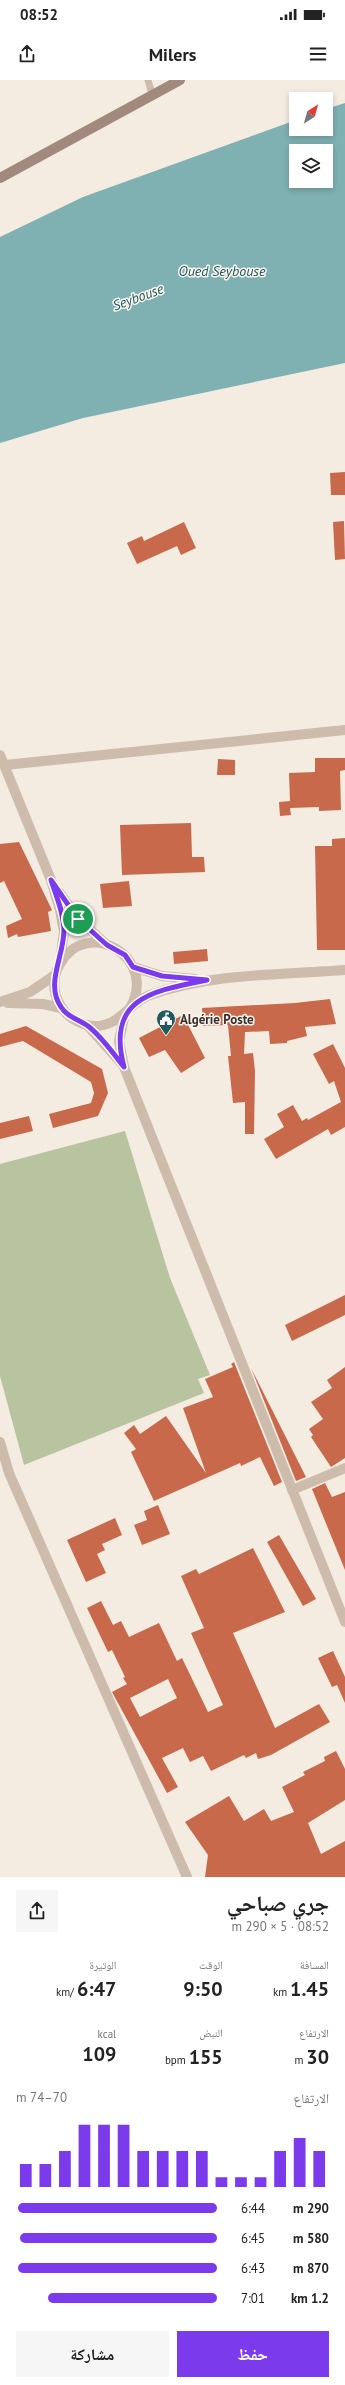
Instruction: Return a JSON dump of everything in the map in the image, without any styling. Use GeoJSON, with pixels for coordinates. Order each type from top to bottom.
{"type":"FeatureCollection","features":[{"type":"Feature","properties":{"kind":"main road"},"geometry":{"type":"LineString","coordinates":[[0,178],[152,94],[168,83],[180,80]]}},
{"type":"Feature","properties":{"kind":"street"},"geometry":{"type":"LineString","coordinates":[[5,765],[345,730]]}},
{"type":"Feature","properties":{"kind":"street"},"geometry":{"type":"LineString","coordinates":[[0,755],[51,880],[63,920],[60,963],[55,975],[56,995],[61,1008],[72,1019],[87,1025],[108,1024],[148,995],[178,986],[207,980],[345,970]]}},
{"type":"Feature","properties":{"kind":"street"},"geometry":{"type":"LineString","coordinates":[[51,880],[70,910],[107,945]]}},
{"type":"Feature","properties":{"kind":"street"},"geometry":{"type":"LineString","coordinates":[[60,963],[69,953],[80,946],[94,943],[107,945],[119,950],[133,967],[137,988],[128,1010],[119,1041],[124,1067],[345,1622]]}},
{"type":"Feature","properties":{"kind":"street"},"geometry":{"type":"LineString","coordinates":[[133,967],[162,976],[207,980]]}},
{"type":"Feature","properties":{"kind":"street"},"geometry":{"type":"LineString","coordinates":[[0,1003],[30,992],[55,975]]}},
{"type":"Feature","properties":{"kind":"street"},"geometry":{"type":"LineString","coordinates":[[0,1003],[31,1003],[61,1008]]}},
{"type":"Feature","properties":{"kind":"street"},"geometry":{"type":"LineString","coordinates":[[87,1025],[124,1067]]}},
{"type":"Feature","properties":{"kind":"street"},"geometry":{"type":"LineString","coordinates":[[0,1442],[9,1472],[187,1877]]}},
{"type":"Feature","properties":{"kind":"street"},"geometry":{"type":"LineString","coordinates":[[292,1490],[345,1468]]}},
{"type":"Feature","properties":{"kind":"lane"},"geometry":{"type":"LineString","coordinates":[[148,80],[152,94]]}},
{"type":"Feature","properties":{"kind":"green space"},"geometry":{"type":"Polygon","coordinates":[[[125,1131],[170,1278],[210,1375],[198,1379],[204,1393],[24,1465],[0,1376],[0,1164],[125,1131]]]}},
{"type":"Feature","properties":{"kind":"water","name":"Oued Seybouse"},"geometry":{"type":"Polygon","coordinates":[[[345,103],[345,363],[83,418],[0,443],[0,237],[83,197],[289,123],[289,136],[333,136],[333,107],[345,103]]]}},
{"type":"Feature","properties":{"kind":"building"},"geometry":{"type":"Polygon","coordinates":[[[345,472],[345,495],[331,495],[330,473],[345,472]]]}},
{"type":"Feature","properties":{"kind":"building"},"geometry":{"type":"Polygon","coordinates":[[[344,521],[345,559],[335,560],[333,522],[344,521]]]}},
{"type":"Feature","properties":{"kind":"building"},"geometry":{"type":"Polygon","coordinates":[[[184,522],[196,548],[181,555],[177,546],[137,564],[127,543],[142,536],[144,541],[184,522]]]}},
{"type":"Feature","properties":{"kind":"building"},"geometry":{"type":"Polygon","coordinates":[[[315,758],[345,758],[345,770],[340,771],[341,810],[319,811],[319,807],[290,808],[291,815],[280,816],[279,802],[290,801],[289,773],[315,772],[315,758]]]}},
{"type":"Feature","properties":{"kind":"building"},"geometry":{"type":"Polygon","coordinates":[[[218,759],[235,760],[235,775],[217,775],[218,759]]]}},
{"type":"Feature","properties":{"kind":"building"},"geometry":{"type":"Polygon","coordinates":[[[191,823],[192,857],[204,857],[205,872],[122,875],[120,825],[191,823]]]}},
{"type":"Feature","properties":{"kind":"building"},"geometry":{"type":"Polygon","coordinates":[[[345,838],[345,950],[317,950],[315,846],[332,846],[332,839],[345,838]]]}},
{"type":"Feature","properties":{"kind":"building"},"geometry":{"type":"Polygon","coordinates":[[[19,842],[52,910],[48,912],[51,931],[18,937],[17,934],[8,938],[6,926],[22,919],[4,881],[0,883],[0,844],[19,842]]]}},
{"type":"Feature","properties":{"kind":"building"},"geometry":{"type":"Polygon","coordinates":[[[129,881],[132,906],[103,908],[100,884],[129,881]]]}},
{"type":"Feature","properties":{"kind":"building"},"geometry":{"type":"Polygon","coordinates":[[[207,949],[208,961],[174,964],[173,952],[207,949]]]}},
{"type":"Feature","properties":{"kind":"building"},"geometry":{"type":"Polygon","coordinates":[[[330,999],[336,1024],[305,1027],[307,1036],[287,1041],[287,1043],[270,1044],[269,1031],[245,1032],[244,1054],[253,1053],[255,1071],[254,1134],[245,1134],[245,1102],[233,1103],[228,1056],[231,1056],[228,1025],[203,1026],[202,1008],[295,1003],[330,999]]]}},
{"type":"Feature","properties":{"kind":"building"},"geometry":{"type":"Polygon","coordinates":[[[183,1015],[205,1058],[181,1073],[165,1050],[149,1057],[139,1038],[183,1015]]]}},
{"type":"Feature","properties":{"kind":"building"},"geometry":{"type":"Polygon","coordinates":[[[26,1026],[102,1069],[108,1093],[98,1116],[53,1128],[49,1114],[91,1103],[94,1093],[91,1082],[23,1041],[0,1047],[0,1034],[26,1026]]]}},
{"type":"Feature","properties":{"kind":"building"},"geometry":{"type":"Polygon","coordinates":[[[333,1044],[345,1068],[345,1127],[331,1135],[328,1129],[276,1159],[264,1139],[284,1127],[277,1114],[293,1105],[302,1121],[307,1118],[308,1120],[341,1102],[334,1081],[329,1084],[313,1054],[333,1044]]]}},
{"type":"Feature","properties":{"kind":"building"},"geometry":{"type":"Polygon","coordinates":[[[29,1116],[33,1131],[0,1139],[0,1123],[29,1116]]]}},
{"type":"Feature","properties":{"kind":"building"},"geometry":{"type":"Polygon","coordinates":[[[345,1295],[345,1315],[292,1341],[285,1325],[345,1295]]]}},
{"type":"Feature","properties":{"kind":"building"},"geometry":{"type":"Polygon","coordinates":[[[234,1362],[282,1482],[274,1486],[260,1457],[241,1466],[240,1463],[154,1501],[131,1452],[136,1449],[124,1433],[134,1425],[140,1434],[166,1416],[206,1473],[183,1408],[213,1397],[205,1379],[233,1367],[231,1364],[234,1362]]]}},
{"type":"Feature","properties":{"kind":"building"},"geometry":{"type":"Polygon","coordinates":[[[345,1367],[345,1458],[331,1467],[311,1437],[313,1435],[309,1429],[323,1419],[311,1402],[332,1388],[327,1380],[345,1367]]]}},
{"type":"Feature","properties":{"kind":"building"},"geometry":{"type":"Polygon","coordinates":[[[251,1368],[306,1477],[296,1481],[251,1368]]]}},
{"type":"Feature","properties":{"kind":"building"},"geometry":{"type":"Polygon","coordinates":[[[325,1483],[332,1497],[345,1492],[345,1570],[312,1489],[325,1483]]]}},
{"type":"Feature","properties":{"kind":"building"},"geometry":{"type":"Polygon","coordinates":[[[158,1505],[170,1534],[142,1545],[134,1525],[147,1520],[144,1511],[158,1505]]]}},
{"type":"Feature","properties":{"kind":"building"},"geometry":{"type":"Polygon","coordinates":[[[115,1518],[122,1535],[102,1544],[105,1550],[97,1554],[106,1573],[86,1582],[67,1540],[115,1518]]]}},
{"type":"Feature","properties":{"kind":"building"},"geometry":{"type":"Polygon","coordinates":[[[279,1535],[316,1599],[303,1606],[267,1542],[279,1535]]]}},
{"type":"Feature","properties":{"kind":"building"},"geometry":{"type":"Polygon","coordinates":[[[253,1548],[285,1612],[233,1633],[275,1728],[319,1704],[330,1722],[271,1755],[258,1759],[256,1753],[246,1758],[244,1755],[211,1771],[203,1756],[190,1762],[183,1748],[162,1758],[178,1787],[167,1793],[112,1692],[127,1684],[123,1678],[125,1677],[112,1650],[108,1652],[87,1608],[101,1601],[113,1625],[121,1621],[129,1637],[159,1623],[177,1661],[182,1658],[208,1712],[223,1705],[191,1633],[204,1628],[181,1576],[196,1569],[199,1574],[253,1548]],[[168,1679],[130,1698],[140,1717],[177,1698],[168,1679]]]}},
{"type":"Feature","properties":{"kind":"building"},"geometry":{"type":"Polygon","coordinates":[[[333,1651],[345,1677],[345,1703],[337,1685],[332,1687],[318,1658],[333,1651]]]}},
{"type":"Feature","properties":{"kind":"building"},"geometry":{"type":"Polygon","coordinates":[[[336,1751],[345,1769],[345,1800],[308,1823],[321,1854],[345,1841],[345,1877],[205,1877],[208,1855],[185,1822],[229,1796],[244,1821],[264,1809],[271,1821],[294,1812],[282,1787],[305,1775],[303,1772],[325,1761],[324,1757],[336,1751]]]}},
{"type":"Feature","properties":{"kind":"place","name":"Algérie Poste"},"geometry":{"type":"Point","coordinates":[166,1036]}},
{"type":"Feature","properties":{"kind":"route"},"geometry":{"type":"LineString","coordinates":[[51,880],[70,910],[78,919],[107,945],[119,950],[125,955],[133,967],[162,976],[207,980],[178,986],[148,995],[125,1013],[119,1041],[124,1067],[107,1045],[87,1025],[72,1019],[61,1008],[58,1002],[54,989],[54,982],[60,963],[64,931],[63,920],[51,880]]}},
{"type":"Feature","properties":{"kind":"water label","name":"Seybouse"},"geometry":{"type":"Point","coordinates":[138,297]}}]}
